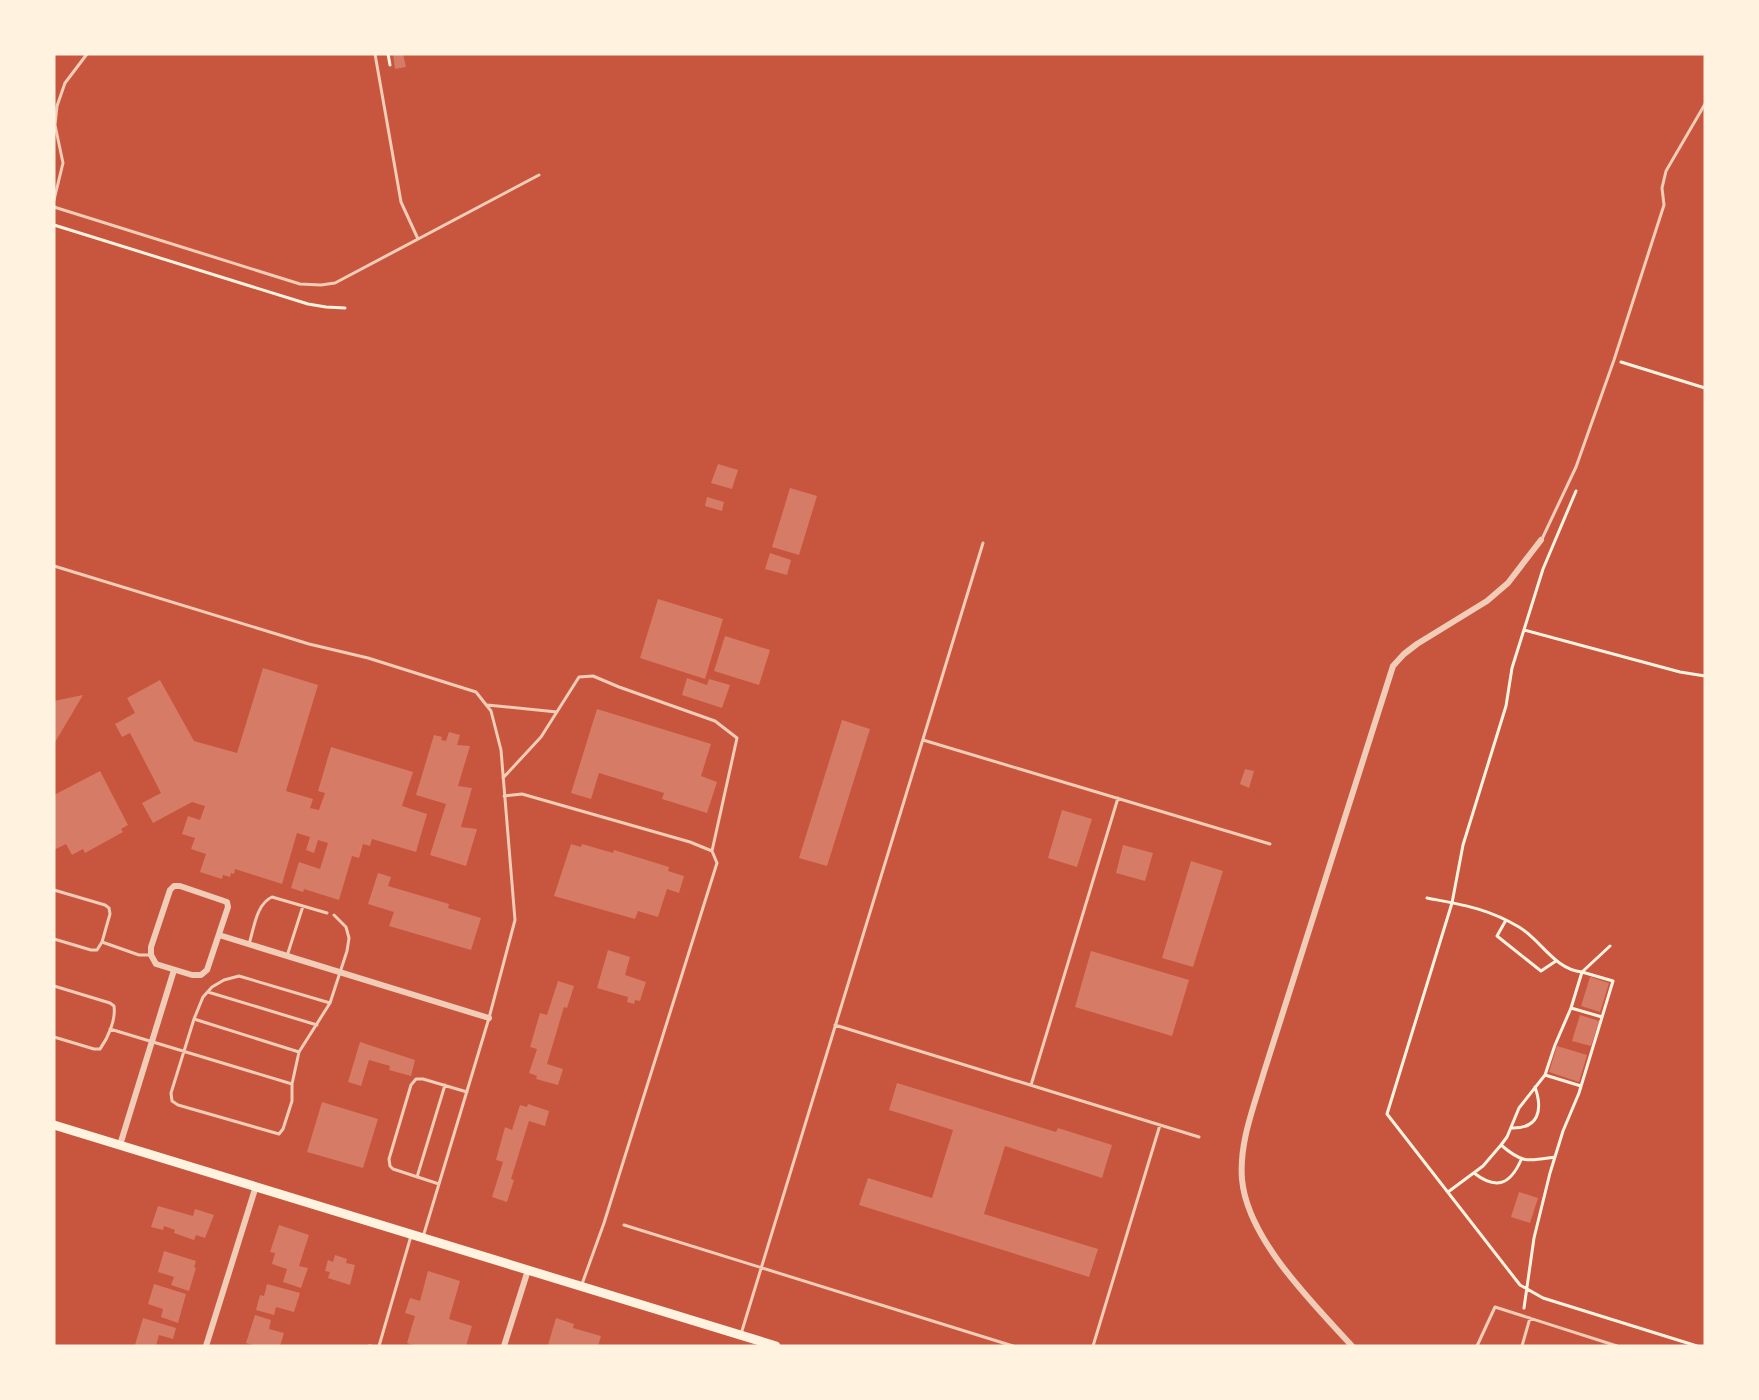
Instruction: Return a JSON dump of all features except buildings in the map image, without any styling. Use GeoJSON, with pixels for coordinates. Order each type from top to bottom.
{"type":"FeatureCollection","features":[{"type":"Feature","properties":{"kind":"main road"},"geometry":{"type":"LineString","coordinates":[[54,1125],[777,1346]]}},
{"type":"Feature","properties":{"kind":"street"},"geometry":{"type":"LineString","coordinates":[[1352,1346],[1271,1252],[1256,1227],[1242,1180],[1246,1138],[1268,1061],[1393,666],[1417,644],[1487,601],[1508,583],[1541,540]]}},
{"type":"Feature","properties":{"kind":"street"},"geometry":{"type":"LineString","coordinates":[[174,886],[227,902],[228,907],[219,935],[207,970],[201,975],[192,975],[156,964],[151,955],[151,947],[170,890],[174,886]]}},
{"type":"Feature","properties":{"kind":"street"},"geometry":{"type":"LineString","coordinates":[[219,935],[489,1018]]}},
{"type":"Feature","properties":{"kind":"street"},"geometry":{"type":"LineString","coordinates":[[120,1145],[174,970]]}},
{"type":"Feature","properties":{"kind":"street"},"geometry":{"type":"LineString","coordinates":[[206,1346],[256,1186]]}},
{"type":"Feature","properties":{"kind":"street"},"geometry":{"type":"LineString","coordinates":[[504,1346],[528,1270]]}},
{"type":"Feature","properties":{"kind":"lane"},"geometry":{"type":"LineString","coordinates":[[54,200],[63,163],[55,125],[57,106],[65,83],[87,54]]}},
{"type":"Feature","properties":{"kind":"lane"},"geometry":{"type":"LineString","coordinates":[[375,54],[401,202],[418,239]]}},
{"type":"Feature","properties":{"kind":"lane"},"geometry":{"type":"LineString","coordinates":[[1541,540],[1576,467],[1614,360],[1664,205],[1662,188],[1666,171],[1705,104]]}},
{"type":"Feature","properties":{"kind":"lane"},"geometry":{"type":"LineString","coordinates":[[54,207],[300,284],[321,285],[335,283],[539,175]]}},
{"type":"Feature","properties":{"kind":"lane"},"geometry":{"type":"LineString","coordinates":[[740,1335],[983,543]]}},
{"type":"Feature","properties":{"kind":"lane"},"geometry":{"type":"LineString","coordinates":[[54,566],[476,692],[491,711],[499,741],[515,920],[489,1018],[423,1238]]}},
{"type":"Feature","properties":{"kind":"lane"},"geometry":{"type":"LineString","coordinates":[[503,778],[541,737],[579,677],[593,676],[715,721],[737,738],[712,851],[717,863],[604,1223],[582,1286]]}},
{"type":"Feature","properties":{"kind":"lane"},"geometry":{"type":"LineString","coordinates":[[487,705],[557,712]]}},
{"type":"Feature","properties":{"kind":"lane"},"geometry":{"type":"LineString","coordinates":[[923,740],[1270,844]]}},
{"type":"Feature","properties":{"kind":"lane"},"geometry":{"type":"LineString","coordinates":[[504,796],[522,794],[558,803],[690,842],[712,851]]}},
{"type":"Feature","properties":{"kind":"lane"},"geometry":{"type":"LineString","coordinates":[[1031,1085],[1118,798]]}},
{"type":"Feature","properties":{"kind":"lane"},"geometry":{"type":"LineString","coordinates":[[54,890],[105,905],[109,908],[110,914],[102,942],[97,950],[54,939]]}},
{"type":"Feature","properties":{"kind":"lane"},"geometry":{"type":"LineString","coordinates":[[249,944],[261,906],[272,897],[327,913]]}},
{"type":"Feature","properties":{"kind":"lane"},"geometry":{"type":"LineString","coordinates":[[287,956],[303,906]]}},
{"type":"Feature","properties":{"kind":"lane"},"geometry":{"type":"LineString","coordinates":[[330,1004],[239,976],[224,980],[203,997],[183,1052],[171,1093],[172,1101],[178,1105],[279,1134],[283,1129],[292,1101],[292,1084],[299,1052],[330,1004],[348,951],[349,938],[346,927],[334,915]]}},
{"type":"Feature","properties":{"kind":"lane"},"geometry":{"type":"LineString","coordinates":[[102,942],[139,955],[151,955]]}},
{"type":"Feature","properties":{"kind":"lane"},"geometry":{"type":"LineString","coordinates":[[54,986],[110,1003],[114,1006],[115,1012],[106,1041],[100,1049],[54,1037]]}},
{"type":"Feature","properties":{"kind":"lane"},"geometry":{"type":"LineString","coordinates":[[208,992],[317,1025]]}},
{"type":"Feature","properties":{"kind":"lane"},"geometry":{"type":"LineString","coordinates":[[194,1019],[299,1052]]}},
{"type":"Feature","properties":{"kind":"lane"},"geometry":{"type":"LineString","coordinates":[[835,1025],[1199,1137]]}},
{"type":"Feature","properties":{"kind":"lane"},"geometry":{"type":"LineString","coordinates":[[110,1029],[292,1084]]}},
{"type":"Feature","properties":{"kind":"lane"},"geometry":{"type":"LineString","coordinates":[[439,1184],[390,1166],[389,1159],[411,1085],[416,1079],[423,1079],[467,1092]]}},
{"type":"Feature","properties":{"kind":"lane"},"geometry":{"type":"LineString","coordinates":[[417,1177],[445,1085]]}},
{"type":"Feature","properties":{"kind":"lane"},"geometry":{"type":"LineString","coordinates":[[1093,1346],[1160,1125]]}},
{"type":"Feature","properties":{"kind":"lane"},"geometry":{"type":"LineString","coordinates":[[624,1225],[1013,1346]]}},
{"type":"Feature","properties":{"kind":"lane"},"geometry":{"type":"LineString","coordinates":[[379,1346],[411,1234]]}},
{"type":"Feature","properties":{"kind":"lane"},"geometry":{"type":"LineString","coordinates":[[1477,1346],[1495,1307],[1617,1346]]}},
{"type":"Feature","properties":{"kind":"lane"},"geometry":{"type":"LineString","coordinates":[[1522,1346],[1530,1318]]}},
{"type":"Feature","properties":{"kind":"path"},"geometry":{"type":"LineString","coordinates":[[388,54],[390,65]]}},
{"type":"Feature","properties":{"kind":"path"},"geometry":{"type":"LineString","coordinates":[[54,225],[308,304],[345,308]]}},
{"type":"Feature","properties":{"kind":"path"},"geometry":{"type":"LineString","coordinates":[[1614,360],[1705,388]]}},
{"type":"Feature","properties":{"kind":"path"},"geometry":{"type":"LineString","coordinates":[[1577,489],[1543,569],[1512,668],[1506,706],[1463,845],[1452,903],[1387,1114],[1520,1285],[1543,1298],[1697,1346]]}},
{"type":"Feature","properties":{"kind":"path"},"geometry":{"type":"LineString","coordinates":[[1524,630],[1680,672],[1705,676]]}},
{"type":"Feature","properties":{"kind":"path"},"geometry":{"type":"LineString","coordinates":[[1427,898],[1477,907],[1522,929],[1556,961],[1569,969],[1613,981],[1581,1086],[1555,1157],[1534,1238],[1523,1316]]}},
{"type":"Feature","properties":{"kind":"path"},"geometry":{"type":"LineString","coordinates":[[1506,920],[1497,936],[1541,971],[1556,961]]}},
{"type":"Feature","properties":{"kind":"path"},"geometry":{"type":"LineString","coordinates":[[1448,1192],[1474,1173],[1501,1144],[1519,1108],[1545,1075],[1571,1008],[1582,972],[1610,946]]}},
{"type":"Feature","properties":{"kind":"path"},"geometry":{"type":"LineString","coordinates":[[1571,1008],[1602,1017]]}},
{"type":"Feature","properties":{"kind":"path"},"geometry":{"type":"LineString","coordinates":[[1545,1075],[1581,1086]]}},
{"type":"Feature","properties":{"kind":"path"},"geometry":{"type":"LineString","coordinates":[[1511,1128],[1526,1125],[1538,1115],[1540,1105],[1535,1087]]}},
{"type":"Feature","properties":{"kind":"path"},"geometry":{"type":"LineString","coordinates":[[1501,1144],[1522,1160],[1555,1157]]}},
{"type":"Feature","properties":{"kind":"path"},"geometry":{"type":"LineString","coordinates":[[1474,1173],[1490,1183],[1502,1182],[1511,1177],[1522,1160]]}}]}
